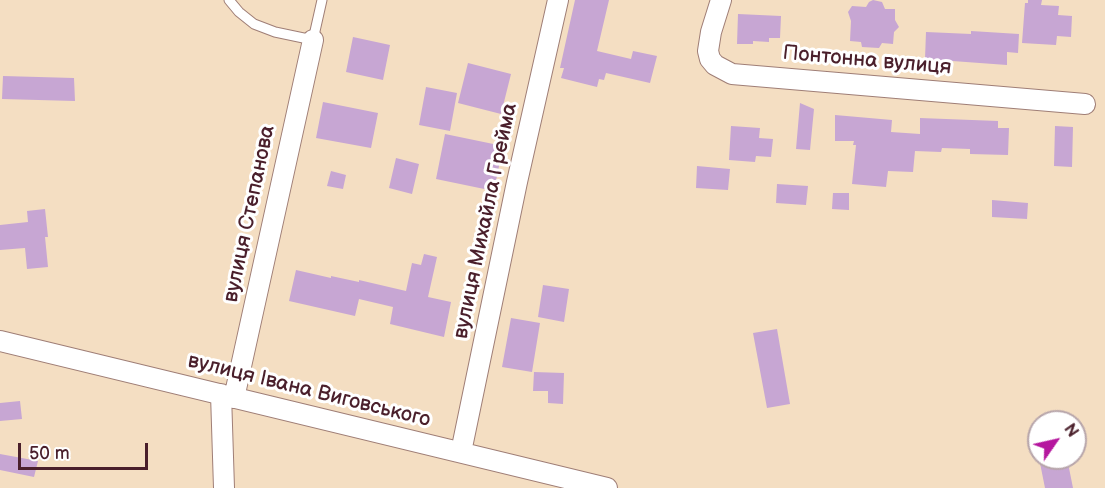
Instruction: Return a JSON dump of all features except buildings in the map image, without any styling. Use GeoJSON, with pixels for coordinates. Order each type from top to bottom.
{"type":"FeatureCollection","features":[{"type":"Feature","properties":{"kind":"street","name":"вулиця Михайла Грейма"},"geometry":{"type":"LineString","coordinates":[[461,452],[517,182],[558,0]]}},
{"type":"Feature","properties":{"kind":"street","name":"Понтонна вулиця"},"geometry":{"type":"LineString","coordinates":[[721,0],[708,51],[715,65],[732,74],[1085,104]]}},
{"type":"Feature","properties":{"kind":"street","name":"вулиця Степанова"},"geometry":{"type":"LineString","coordinates":[[224,488],[228,396],[313,40]]}},
{"type":"Feature","properties":{"kind":"street","name":"вулиця Івана Виговського"},"geometry":{"type":"LineString","coordinates":[[0,341],[604,488]]}},
{"type":"Feature","properties":{"kind":"lane"},"geometry":{"type":"LineString","coordinates":[[228,0],[254,24],[275,32],[313,40],[322,0]]}}]}
